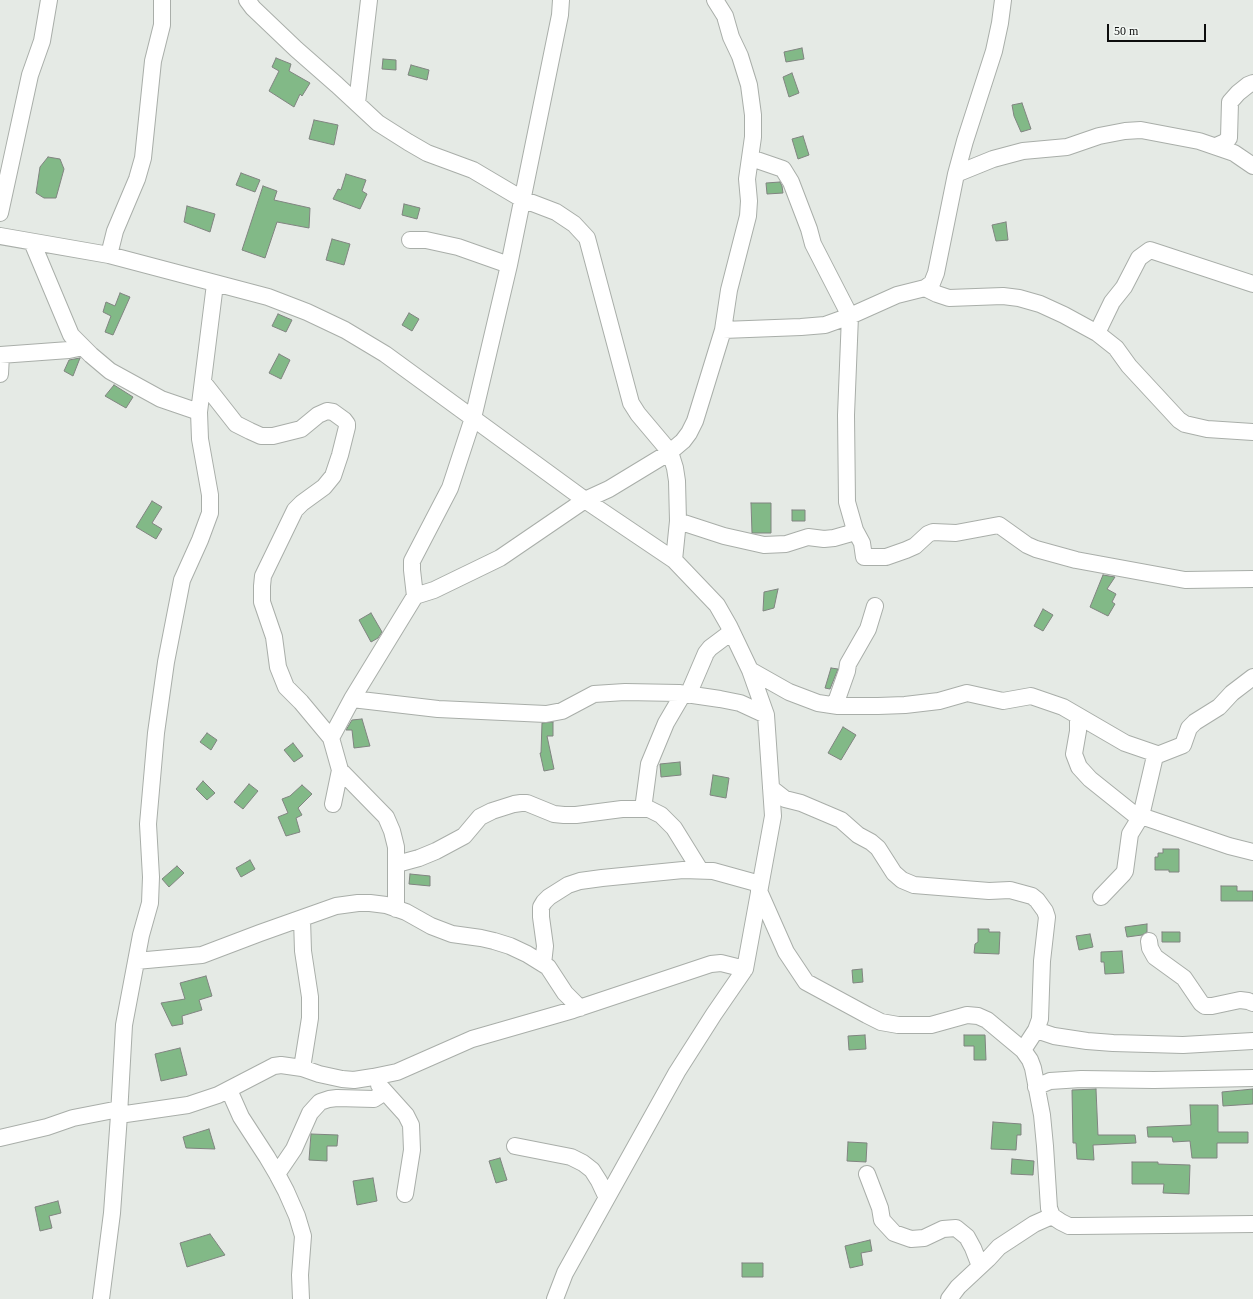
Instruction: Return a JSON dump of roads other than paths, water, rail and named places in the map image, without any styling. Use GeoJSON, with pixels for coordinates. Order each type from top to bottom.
{"type":"FeatureCollection","features":[{"type":"Feature","properties":{"kind":"street"},"geometry":{"type":"LineString","coordinates":[[0,213],[30,74],[42,41],[49,0]]}},
{"type":"Feature","properties":{"kind":"street"},"geometry":{"type":"LineString","coordinates":[[109,256],[114,231],[137,179],[143,158],[153,60],[162,25],[162,0]]}},
{"type":"Feature","properties":{"kind":"street"},"geometry":{"type":"LineString","coordinates":[[247,0],[253,8],[296,49],[378,123],[427,153],[473,170],[522,199],[561,215],[574,224],[587,238],[631,402],[638,414],[670,452],[675,468],[677,481],[678,521],[674,560]]}},
{"type":"Feature","properties":{"kind":"street"},"geometry":{"type":"LineString","coordinates":[[357,103],[369,0]]}},
{"type":"Feature","properties":{"kind":"street"},"geometry":{"type":"LineString","coordinates":[[331,738],[352,699],[415,596],[412,561],[450,488],[473,418],[509,265],[560,15],[561,0]]}},
{"type":"Feature","properties":{"kind":"street"},"geometry":{"type":"LineString","coordinates":[[415,596],[434,590],[500,558],[586,500],[609,489],[670,452],[683,441],[689,433],[695,421],[723,330],[729,290],[748,216],[749,201],[747,179],[753,137],[753,115],[749,85],[740,56],[731,37],[725,16],[715,0]]}},
{"type":"Feature","properties":{"kind":"street"},"geometry":{"type":"LineString","coordinates":[[723,330],[825,325],[850,316],[897,295],[930,286],[934,281],[956,174],[994,51],[1003,0]]}},
{"type":"Feature","properties":{"kind":"street"},"geometry":{"type":"LineString","coordinates":[[1216,146],[1225,142],[1229,138],[1230,102],[1232,98],[1248,85],[1253,83]]}},
{"type":"Feature","properties":{"kind":"street"},"geometry":{"type":"LineString","coordinates":[[956,174],[993,159],[1024,151],[1067,147],[1099,136],[1125,131],[1141,130],[1199,141],[1216,146],[1234,153],[1253,166]]}},
{"type":"Feature","properties":{"kind":"street"},"geometry":{"type":"LineString","coordinates":[[751,158],[783,169],[791,182],[809,229],[813,244],[850,316],[845,452],[847,502],[855,530],[862,543],[863,555],[865,558],[886,557],[906,550],[915,546],[928,534],[933,532],[956,533],[999,525],[1026,545],[1076,560],[1185,580],[1253,579]]}},
{"type":"Feature","properties":{"kind":"street"},"geometry":{"type":"LineString","coordinates":[[0,236],[109,256],[215,284],[268,296],[345,330],[385,354],[586,500],[674,560],[717,605],[731,630],[750,670],[766,715],[773,816],[745,969],[677,1072],[566,1273],[555,1299]]}},
{"type":"Feature","properties":{"kind":"street"},"geometry":{"type":"LineString","coordinates":[[410,240],[426,240],[458,247],[509,265]]}},
{"type":"Feature","properties":{"kind":"street"},"geometry":{"type":"LineString","coordinates":[[32,242],[71,335],[110,371],[161,399],[199,412]]}},
{"type":"Feature","properties":{"kind":"street"},"geometry":{"type":"LineString","coordinates":[[1097,333],[1112,302],[1124,287],[1139,258],[1150,250],[1253,284]]}},
{"type":"Feature","properties":{"kind":"street"},"geometry":{"type":"LineString","coordinates":[[101,1299],[112,1213],[124,1025],[136,961],[150,903],[151,877],[148,824],[156,733],[166,662],[182,580],[210,513],[210,495],[200,439],[199,412],[215,284]]}},
{"type":"Feature","properties":{"kind":"street"},"geometry":{"type":"LineString","coordinates":[[925,288],[949,298],[1003,296],[1019,298],[1040,304],[1097,333],[1116,348],[1129,366],[1185,424],[1207,429],[1253,432]]}},
{"type":"Feature","properties":{"kind":"street"},"geometry":{"type":"LineString","coordinates":[[0,374],[1,355],[69,350],[83,347]]}},
{"type":"Feature","properties":{"kind":"street"},"geometry":{"type":"LineString","coordinates":[[203,382],[236,424],[261,436],[272,436],[301,429],[318,415],[327,412],[332,412],[344,420],[347,424],[340,454],[332,476],[324,487],[295,510],[263,576],[262,586],[262,602],[274,637],[278,667],[286,687],[301,702],[331,738],[340,770],[333,804]]}},
{"type":"Feature","properties":{"kind":"street"},"geometry":{"type":"LineString","coordinates":[[678,521],[724,536],[764,545],[786,544],[808,537],[824,539],[834,538],[848,534],[855,530]]}},
{"type":"Feature","properties":{"kind":"street"},"geometry":{"type":"LineString","coordinates":[[835,705],[848,664],[868,629],[875,606]]}},
{"type":"Feature","properties":{"kind":"street"},"geometry":{"type":"LineString","coordinates":[[643,809],[649,764],[666,723],[693,685],[706,652],[726,636],[731,630]]}},
{"type":"Feature","properties":{"kind":"street"},"geometry":{"type":"LineString","coordinates":[[750,670],[789,692],[818,703],[835,705],[878,706],[939,701],[966,693],[1003,701],[1031,696],[1063,707],[1125,743],[1157,754]]}},
{"type":"Feature","properties":{"kind":"street"},"geometry":{"type":"LineString","coordinates":[[1101,897],[1125,871],[1130,834],[1140,818],[1154,758],[1157,754],[1183,745],[1186,733],[1192,725],[1219,707],[1232,692],[1253,677]]}},
{"type":"Feature","properties":{"kind":"street"},"geometry":{"type":"LineString","coordinates":[[352,699],[438,709],[546,714],[562,711],[594,694],[625,692],[686,694],[740,703],[766,715]]}},
{"type":"Feature","properties":{"kind":"street"},"geometry":{"type":"LineString","coordinates":[[1078,716],[1078,731],[1074,754],[1079,767],[1090,779],[1140,818],[1253,852]]}},
{"type":"Feature","properties":{"kind":"street"},"geometry":{"type":"LineString","coordinates":[[340,770],[386,817],[392,831],[396,847],[397,864],[396,909]]}},
{"type":"Feature","properties":{"kind":"street"},"geometry":{"type":"LineString","coordinates":[[771,788],[785,799],[801,803],[841,820],[858,835],[871,842],[878,848],[894,874],[914,886],[988,891],[1010,890],[1024,892],[1032,896],[1045,911],[1047,916],[1042,961],[1040,1019],[1036,1030],[1023,1050]]}},
{"type":"Feature","properties":{"kind":"street"},"geometry":{"type":"LineString","coordinates":[[397,864],[419,858],[454,842],[464,836],[480,817],[492,811],[514,804],[527,803],[554,814],[564,815],[576,815],[622,809],[649,809],[661,815],[674,828],[700,870]]}},
{"type":"Feature","properties":{"kind":"street"},"geometry":{"type":"LineString","coordinates":[[543,964],[545,946],[541,907],[544,902],[561,889],[580,881],[683,870],[700,870],[713,872],[760,887]]}},
{"type":"Feature","properties":{"kind":"street"},"geometry":{"type":"LineString","coordinates":[[760,887],[786,952],[806,982],[881,1022],[913,1026],[931,1025],[967,1015],[978,1016],[987,1020],[1023,1050],[1030,1060],[1033,1068],[1042,1115],[1049,1208],[1052,1216],[1068,1226],[1253,1224]]}},
{"type":"Feature","properties":{"kind":"street"},"geometry":{"type":"LineString","coordinates":[[136,961],[202,954],[336,906],[370,903],[386,905],[452,934],[481,938],[510,946],[548,967],[565,993],[580,1008]]}},
{"type":"Feature","properties":{"kind":"street"},"geometry":{"type":"LineString","coordinates":[[302,919],[303,952],[310,997],[310,1018],[302,1068]]}},
{"type":"Feature","properties":{"kind":"street"},"geometry":{"type":"LineString","coordinates":[[1149,941],[1150,948],[1155,957],[1184,978],[1205,1006],[1240,1000],[1253,1003]]}},
{"type":"Feature","properties":{"kind":"street"},"geometry":{"type":"LineString","coordinates":[[0,1138],[47,1127],[73,1118],[188,1105],[218,1095],[274,1066],[289,1065],[319,1074],[354,1080],[397,1072],[472,1039],[580,1008],[711,964],[721,963],[745,969]]}},
{"type":"Feature","properties":{"kind":"street"},"geometry":{"type":"LineString","coordinates":[[1036,1030],[1054,1036],[1087,1041],[1121,1043],[1183,1046],[1253,1041]]}},
{"type":"Feature","properties":{"kind":"street"},"geometry":{"type":"LineString","coordinates":[[373,1077],[406,1115],[410,1125],[412,1150],[405,1194]]}},
{"type":"Feature","properties":{"kind":"street"},"geometry":{"type":"LineString","coordinates":[[1036,1086],[1050,1081],[1064,1079],[1154,1080],[1253,1078]]}},
{"type":"Feature","properties":{"kind":"street"},"geometry":{"type":"LineString","coordinates":[[229,1090],[241,1117],[268,1157],[297,1216],[303,1236],[300,1275],[301,1299]]}},
{"type":"Feature","properties":{"kind":"street"},"geometry":{"type":"LineString","coordinates":[[277,1174],[294,1149],[310,1113],[320,1102],[337,1098],[374,1099],[385,1092]]}},
{"type":"Feature","properties":{"kind":"street"},"geometry":{"type":"LineString","coordinates":[[515,1146],[570,1157],[583,1163],[592,1170],[607,1198]]}},
{"type":"Feature","properties":{"kind":"street"},"geometry":{"type":"LineString","coordinates":[[867,1174],[880,1208],[882,1220],[894,1233],[911,1239],[924,1238],[944,1229],[956,1228],[967,1237],[980,1266]]}},
{"type":"Feature","properties":{"kind":"street"},"geometry":{"type":"LineString","coordinates":[[949,1299],[958,1287],[999,1247],[1012,1237],[1034,1224],[1052,1216]]}}]}
